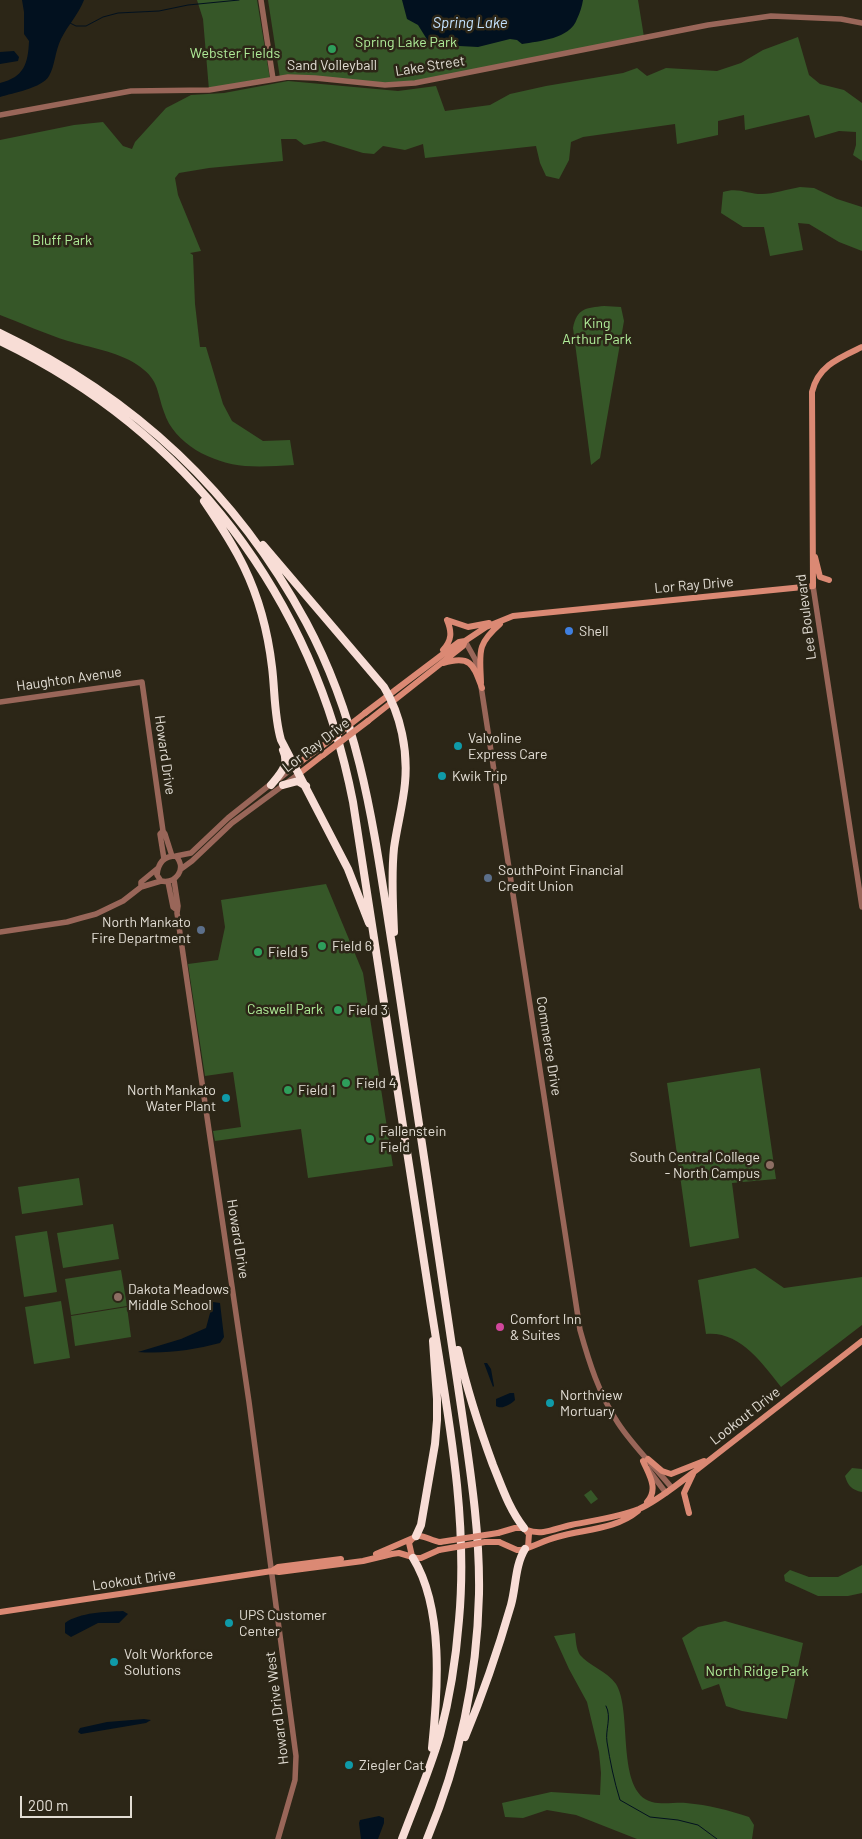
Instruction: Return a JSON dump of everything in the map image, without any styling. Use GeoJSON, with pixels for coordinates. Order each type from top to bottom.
{"type":"FeatureCollection","features":[{"type":"Feature","properties":{"kind":"highway"},"geometry":{"type":"LineString","coordinates":[[0,333],[70,370],[135,416],[194,469],[240,520],[264,552],[295,602],[320,650],[341,700],[356,748],[368,797],[450,1327],[473,1493],[479,1566],[478,1629],[469,1704],[456,1760],[446,1792],[427,1839]]}},
{"type":"Feature","properties":{"kind":"highway"},"geometry":{"type":"LineString","coordinates":[[0,341],[55,370],[104,403],[156,447],[192,483],[227,523],[271,584],[297,632],[318,679],[348,774],[376,943],[434,1324],[456,1484],[460,1528],[461,1585],[452,1680],[440,1734],[402,1839]]}},
{"type":"Feature","properties":{"kind":"highway"},"geometry":{"type":"LineString","coordinates":[[192,483],[232,544],[245,568],[258,604],[272,667],[278,729],[286,762],[283,771],[271,785]]}},
{"type":"Feature","properties":{"kind":"highway"},"geometry":{"type":"LineString","coordinates":[[240,520],[253,532],[388,694],[392,703],[402,735],[405,770],[405,784],[394,848],[392,875],[395,966]]}},
{"type":"Feature","properties":{"kind":"highway"},"geometry":{"type":"LineString","coordinates":[[278,729],[281,740],[298,769],[348,868],[376,943]]}},
{"type":"Feature","properties":{"kind":"highway"},"geometry":{"type":"LineString","coordinates":[[283,785],[298,782],[306,786]]}},
{"type":"Feature","properties":{"kind":"highway"},"geometry":{"type":"LineString","coordinates":[[414,1537],[421,1525],[435,1444],[437,1399],[432,1348],[434,1324]]}},
{"type":"Feature","properties":{"kind":"highway"},"geometry":{"type":"LineString","coordinates":[[450,1327],[456,1341],[465,1383],[476,1420],[506,1498],[525,1529]]}},
{"type":"Feature","properties":{"kind":"highway"},"geometry":{"type":"LineString","coordinates":[[456,1760],[497,1651],[513,1598],[519,1559],[526,1548]]}},
{"type":"Feature","properties":{"kind":"highway"},"geometry":{"type":"LineString","coordinates":[[413,1557],[425,1585],[436,1650],[436,1694],[429,1768]]}},
{"type":"Feature","properties":{"kind":"main road","name":"Lee Boulevard"},"geometry":{"type":"LineString","coordinates":[[813,586],[812,402],[814,384],[824,368],[831,362],[862,347]]}},
{"type":"Feature","properties":{"kind":"main road"},"geometry":{"type":"LineString","coordinates":[[813,546],[820,576],[829,580]]}},
{"type":"Feature","properties":{"kind":"main road","name":"Lor Ray Drive"},"geometry":{"type":"LineString","coordinates":[[298,769],[321,747],[388,694],[462,646],[465,641],[486,627],[506,619],[533,614],[813,586]]}},
{"type":"Feature","properties":{"kind":"main road"},"geometry":{"type":"LineString","coordinates":[[438,660],[450,640],[451,629],[447,620],[470,627],[506,619]]}},
{"type":"Feature","properties":{"kind":"main road"},"geometry":{"type":"LineString","coordinates":[[481,685],[481,646],[488,634],[506,619]]}},
{"type":"Feature","properties":{"kind":"main road"},"geometry":{"type":"LineString","coordinates":[[438,660],[460,659],[470,663],[476,671],[481,685]]}},
{"type":"Feature","properties":{"kind":"main road","name":"Lor Ray Drive"},"geometry":{"type":"LineString","coordinates":[[298,769],[323,756],[392,703],[438,660]]}},
{"type":"Feature","properties":{"kind":"main road","name":"Lookout Drive"},"geometry":{"type":"LineString","coordinates":[[0,1612],[272,1571],[279,1572],[363,1561],[392,1554],[421,1558],[439,1550],[478,1543],[498,1542],[517,1550],[558,1536],[622,1521],[669,1491],[862,1341]]}},
{"type":"Feature","properties":{"kind":"main road"},"geometry":{"type":"LineString","coordinates":[[645,1460],[662,1471],[671,1474],[714,1456]]}},
{"type":"Feature","properties":{"kind":"main road"},"geometry":{"type":"LineString","coordinates":[[641,1508],[650,1499],[653,1492],[645,1460]]}},
{"type":"Feature","properties":{"kind":"main road"},"geometry":{"type":"LineString","coordinates":[[689,1513],[684,1493],[694,1472]]}},
{"type":"Feature","properties":{"kind":"main road","name":"Lookout Drive"},"geometry":{"type":"LineString","coordinates":[[272,1571],[278,1567],[376,1554],[414,1537],[421,1536],[440,1542],[498,1533],[515,1528],[544,1533],[581,1523],[601,1520],[641,1508]]}},
{"type":"Feature","properties":{"kind":"main road"},"geometry":{"type":"LineString","coordinates":[[525,1529],[530,1539],[526,1548]]}},
{"type":"Feature","properties":{"kind":"main road"},"geometry":{"type":"LineString","coordinates":[[413,1557],[409,1543],[414,1537]]}},
{"type":"Feature","properties":{"kind":"street"},"geometry":{"type":"LineString","coordinates":[[261,0],[273,79]]}},
{"type":"Feature","properties":{"kind":"street","name":"Lake Street"},"geometry":{"type":"LineString","coordinates":[[0,115],[131,90],[209,90],[273,79],[304,77],[376,84],[408,84],[708,25],[771,16],[841,18],[862,23]]}},
{"type":"Feature","properties":{"kind":"street","name":"Lee Boulevard"},"geometry":{"type":"LineString","coordinates":[[813,586],[862,907]]}},
{"type":"Feature","properties":{"kind":"street","name":"Commerce Drive"},"geometry":{"type":"LineString","coordinates":[[465,641],[475,659],[481,685],[580,1330],[597,1384],[617,1422],[669,1491]]}},
{"type":"Feature","properties":{"kind":"street","name":"Haughton Avenue"},"geometry":{"type":"LineString","coordinates":[[0,702],[142,682]]}},
{"type":"Feature","properties":{"kind":"street","name":"Howard Drive"},"geometry":{"type":"LineString","coordinates":[[142,682],[163,831],[174,856]]}},
{"type":"Feature","properties":{"kind":"street","name":"Lor Ray Drive"},"geometry":{"type":"LineString","coordinates":[[181,869],[192,862],[228,818],[271,785],[298,769]]}},
{"type":"Feature","properties":{"kind":"street","name":"Lor Ray Drive"},"geometry":{"type":"LineString","coordinates":[[174,856],[191,853],[206,843],[283,785],[298,769]]}},
{"type":"Feature","properties":{"kind":"street","name":"Howard Drive"},"geometry":{"type":"LineString","coordinates":[[163,831],[160,834],[164,859]]}},
{"type":"Feature","properties":{"kind":"street"},"geometry":{"type":"LineString","coordinates":[[0,932],[81,918],[102,911],[123,901],[140,887],[167,881],[181,869],[180,860],[174,856],[164,859],[158,868],[141,882],[140,887]]}},
{"type":"Feature","properties":{"kind":"street"},"geometry":{"type":"LineString","coordinates":[[158,868],[157,875],[167,881]]}},
{"type":"Feature","properties":{"kind":"street","name":"Howard Drive"},"geometry":{"type":"LineString","coordinates":[[167,881],[173,907],[176,910],[233,1288],[272,1571]]}},
{"type":"Feature","properties":{"kind":"street","name":"Howard Drive West"},"geometry":{"type":"LineString","coordinates":[[272,1571],[297,1768],[291,1798],[278,1839]]}},
{"type":"Feature","properties":{"kind":"green space","name":"Webster Fields"},"geometry":{"type":"Polygon","coordinates":[[[197,0],[257,0],[270,79],[209,90],[203,19],[197,0]]]}},
{"type":"Feature","properties":{"kind":"green space","name":"Spring Lake Park"},"geometry":{"type":"Polygon","coordinates":[[[268,0],[638,0],[644,37],[408,84],[280,78],[268,0]]]}},
{"type":"Feature","properties":{"kind":"green space","name":"Bluff Park"},"geometry":{"type":"Polygon","coordinates":[[[798,37],[809,75],[820,84],[844,90],[862,103],[862,161],[853,155],[856,145],[856,132],[839,131],[815,138],[809,115],[745,130],[744,115],[718,121],[718,135],[677,144],[675,124],[583,137],[571,142],[569,160],[559,179],[546,176],[540,163],[536,146],[425,158],[423,144],[405,150],[383,146],[374,154],[363,153],[324,141],[304,145],[296,139],[281,139],[283,161],[209,168],[179,173],[175,178],[178,195],[201,251],[190,253],[193,255],[195,304],[200,347],[206,347],[223,404],[232,421],[263,441],[290,440],[294,465],[245,466],[220,461],[196,450],[176,434],[164,412],[156,385],[149,375],[136,364],[112,353],[59,338],[0,315],[0,140],[74,125],[103,122],[123,146],[132,149],[135,142],[166,108],[191,95],[224,93],[288,81],[398,91],[436,86],[445,111],[490,105],[510,94],[623,73],[637,68],[647,76],[666,68],[717,71],[741,63],[763,50],[798,37]]]}},
{"type":"Feature","properties":{"kind":"green space"},"geometry":{"type":"Polygon","coordinates":[[[800,187],[814,188],[837,199],[862,207],[862,251],[839,242],[809,224],[798,223],[803,250],[770,256],[764,227],[743,227],[721,213],[723,192],[738,190],[767,194],[800,187]]]}},
{"type":"Feature","properties":{"kind":"green space","name":"King Arthur Park"},"geometry":{"type":"Polygon","coordinates":[[[604,306],[621,307],[624,321],[600,458],[591,465],[573,328],[577,316],[583,310],[604,306]]]}},
{"type":"Feature","properties":{"kind":"green space","name":"Caswell Park"},"geometry":{"type":"Polygon","coordinates":[[[326,884],[363,973],[393,1166],[308,1178],[301,1129],[215,1141],[213,1131],[241,1127],[233,1072],[205,1076],[188,964],[218,960],[225,927],[221,900],[326,884]]]}},
{"type":"Feature","properties":{"kind":"green space"},"geometry":{"type":"Polygon","coordinates":[[[760,1068],[776,1179],[732,1183],[739,1238],[690,1247],[667,1083],[760,1068]]]}},
{"type":"Feature","properties":{"kind":"green space"},"geometry":{"type":"Polygon","coordinates":[[[79,1178],[83,1205],[22,1214],[18,1187],[79,1178]]]}},
{"type":"Feature","properties":{"kind":"green space"},"geometry":{"type":"Polygon","coordinates":[[[113,1224],[119,1259],[63,1268],[57,1233],[113,1224]]]}},
{"type":"Feature","properties":{"kind":"green space"},"geometry":{"type":"Polygon","coordinates":[[[47,1231],[57,1292],[24,1297],[15,1236],[47,1231]]]}},
{"type":"Feature","properties":{"kind":"green space"},"geometry":{"type":"Polygon","coordinates":[[[755,1268],[784,1288],[862,1277],[862,1325],[781,1387],[758,1359],[740,1343],[718,1334],[706,1334],[698,1280],[755,1268]]]}},
{"type":"Feature","properties":{"kind":"green space"},"geometry":{"type":"Polygon","coordinates":[[[121,1270],[127,1306],[71,1315],[65,1279],[121,1270]]]}},
{"type":"Feature","properties":{"kind":"green space"},"geometry":{"type":"Polygon","coordinates":[[[61,1301],[70,1358],[34,1364],[25,1307],[61,1301]]]}},
{"type":"Feature","properties":{"kind":"green space"},"geometry":{"type":"Polygon","coordinates":[[[127,1307],[131,1337],[75,1346],[71,1316],[127,1307]]]}},
{"type":"Feature","properties":{"kind":"green space"},"geometry":{"type":"Polygon","coordinates":[[[852,1468],[862,1469],[862,1492],[851,1487],[846,1479],[845,1476],[852,1468]]]}},
{"type":"Feature","properties":{"kind":"green space"},"geometry":{"type":"Polygon","coordinates":[[[591,1490],[598,1499],[591,1504],[584,1495],[591,1490]]]}},
{"type":"Feature","properties":{"kind":"green space"},"geometry":{"type":"Polygon","coordinates":[[[862,1565],[862,1593],[848,1596],[818,1596],[785,1581],[784,1575],[790,1570],[809,1577],[838,1577],[862,1565]]]}},
{"type":"Feature","properties":{"kind":"green space","name":"North Ridge Park"},"geometry":{"type":"Polygon","coordinates":[[[725,1621],[803,1643],[787,1719],[742,1711],[726,1706],[719,1684],[702,1690],[682,1638],[698,1627],[725,1621]]]}},
{"type":"Feature","properties":{"kind":"green space"},"geometry":{"type":"Polygon","coordinates":[[[575,1633],[580,1655],[612,1679],[621,1696],[629,1767],[633,1783],[641,1795],[656,1803],[703,1805],[749,1817],[754,1825],[752,1839],[637,1839],[576,1815],[547,1810],[523,1818],[505,1817],[502,1803],[551,1792],[600,1795],[601,1773],[599,1752],[587,1702],[554,1636],[575,1633]]]}},
{"type":"Feature","properties":{"kind":"water"},"geometry":{"type":"Polygon","coordinates":[[[22,0],[84,0],[61,39],[49,76],[40,84],[27,90],[0,97],[0,83],[15,77],[26,63],[29,41],[24,34],[22,0]]]}},
{"type":"Feature","properties":{"kind":"water","name":"Spring Lake"},"geometry":{"type":"Polygon","coordinates":[[[402,0],[583,0],[573,26],[561,35],[522,44],[517,40],[510,39],[478,47],[441,45],[428,41],[418,25],[407,19],[402,0]]]}},
{"type":"Feature","properties":{"kind":"water"},"geometry":{"type":"Polygon","coordinates":[[[14,51],[19,57],[18,61],[0,64],[0,52],[14,51]]]}},
{"type":"Feature","properties":{"kind":"water"},"geometry":{"type":"Polygon","coordinates":[[[213,1302],[220,1303],[224,1337],[220,1343],[179,1351],[138,1352],[181,1339],[206,1328],[213,1302]]]}},
{"type":"Feature","properties":{"kind":"water"},"geometry":{"type":"Polygon","coordinates":[[[484,1363],[487,1363],[491,1369],[493,1387],[484,1363]]]}},
{"type":"Feature","properties":{"kind":"water"},"geometry":{"type":"Polygon","coordinates":[[[514,1393],[515,1400],[504,1407],[496,1406],[496,1399],[514,1393]]]}},
{"type":"Feature","properties":{"kind":"water"},"geometry":{"type":"Polygon","coordinates":[[[123,1611],[128,1614],[119,1623],[98,1623],[71,1637],[65,1633],[65,1623],[71,1619],[93,1613],[123,1611]]]}},
{"type":"Feature","properties":{"kind":"water"},"geometry":{"type":"Polygon","coordinates":[[[151,1720],[146,1723],[81,1734],[78,1732],[80,1728],[107,1722],[151,1720]]]}},
{"type":"Feature","properties":{"kind":"water"},"geometry":{"type":"Polygon","coordinates":[[[379,1816],[384,1818],[384,1823],[378,1839],[361,1839],[360,1820],[379,1816]]]}},
{"type":"Feature","properties":{"kind":"waterway"},"geometry":{"type":"LineString","coordinates":[[70,23],[76,26],[86,26],[103,17],[118,13],[159,11],[188,5],[239,0]]}},
{"type":"Feature","properties":{"kind":"waterway"},"geometry":{"type":"LineString","coordinates":[[606,1706],[608,1710],[607,1742],[620,1800],[650,1817],[678,1820],[698,1825],[717,1839]]}},
{"type":"Feature","properties":{"kind":"place","name":"Sand Volleyball"},"geometry":{"type":"Point","coordinates":[332,49]}},
{"type":"Feature","properties":{"kind":"place","name":"Shell"},"geometry":{"type":"Point","coordinates":[569,631]}},
{"type":"Feature","properties":{"kind":"place","name":"Valvoline Express Care"},"geometry":{"type":"Point","coordinates":[458,746]}},
{"type":"Feature","properties":{"kind":"place","name":"Kwik Trip"},"geometry":{"type":"Point","coordinates":[442,776]}},
{"type":"Feature","properties":{"kind":"place","name":"SouthPoint Financial Credit Union"},"geometry":{"type":"Point","coordinates":[488,878]}},
{"type":"Feature","properties":{"kind":"place","name":"North Mankato Fire Department"},"geometry":{"type":"Point","coordinates":[201,930]}},
{"type":"Feature","properties":{"kind":"place","name":"Field 6"},"geometry":{"type":"Point","coordinates":[322,946]}},
{"type":"Feature","properties":{"kind":"place","name":"Field 5"},"geometry":{"type":"Point","coordinates":[258,952]}},
{"type":"Feature","properties":{"kind":"place","name":"Field 3"},"geometry":{"type":"Point","coordinates":[338,1010]}},
{"type":"Feature","properties":{"kind":"place","name":"Field 4"},"geometry":{"type":"Point","coordinates":[346,1083]}},
{"type":"Feature","properties":{"kind":"place","name":"Field 1"},"geometry":{"type":"Point","coordinates":[288,1090]}},
{"type":"Feature","properties":{"kind":"place","name":"North Mankato Water Plant"},"geometry":{"type":"Point","coordinates":[226,1098]}},
{"type":"Feature","properties":{"kind":"place","name":"Fallenstein Field"},"geometry":{"type":"Point","coordinates":[370,1139]}},
{"type":"Feature","properties":{"kind":"place","name":"South Central College - North Campus"},"geometry":{"type":"Point","coordinates":[770,1165]}},
{"type":"Feature","properties":{"kind":"place","name":"Dakota Meadows Middle School"},"geometry":{"type":"Point","coordinates":[118,1297]}},
{"type":"Feature","properties":{"kind":"place","name":"Comfort Inn & Suites"},"geometry":{"type":"Point","coordinates":[500,1327]}},
{"type":"Feature","properties":{"kind":"place","name":"Northview Mortuary"},"geometry":{"type":"Point","coordinates":[550,1403]}},
{"type":"Feature","properties":{"kind":"place","name":"UPS Customer Center"},"geometry":{"type":"Point","coordinates":[229,1623]}},
{"type":"Feature","properties":{"kind":"place","name":"Volt Workforce Solutions"},"geometry":{"type":"Point","coordinates":[114,1662]}},
{"type":"Feature","properties":{"kind":"place","name":"Ziegler Cat"},"geometry":{"type":"Point","coordinates":[349,1765]}}]}
